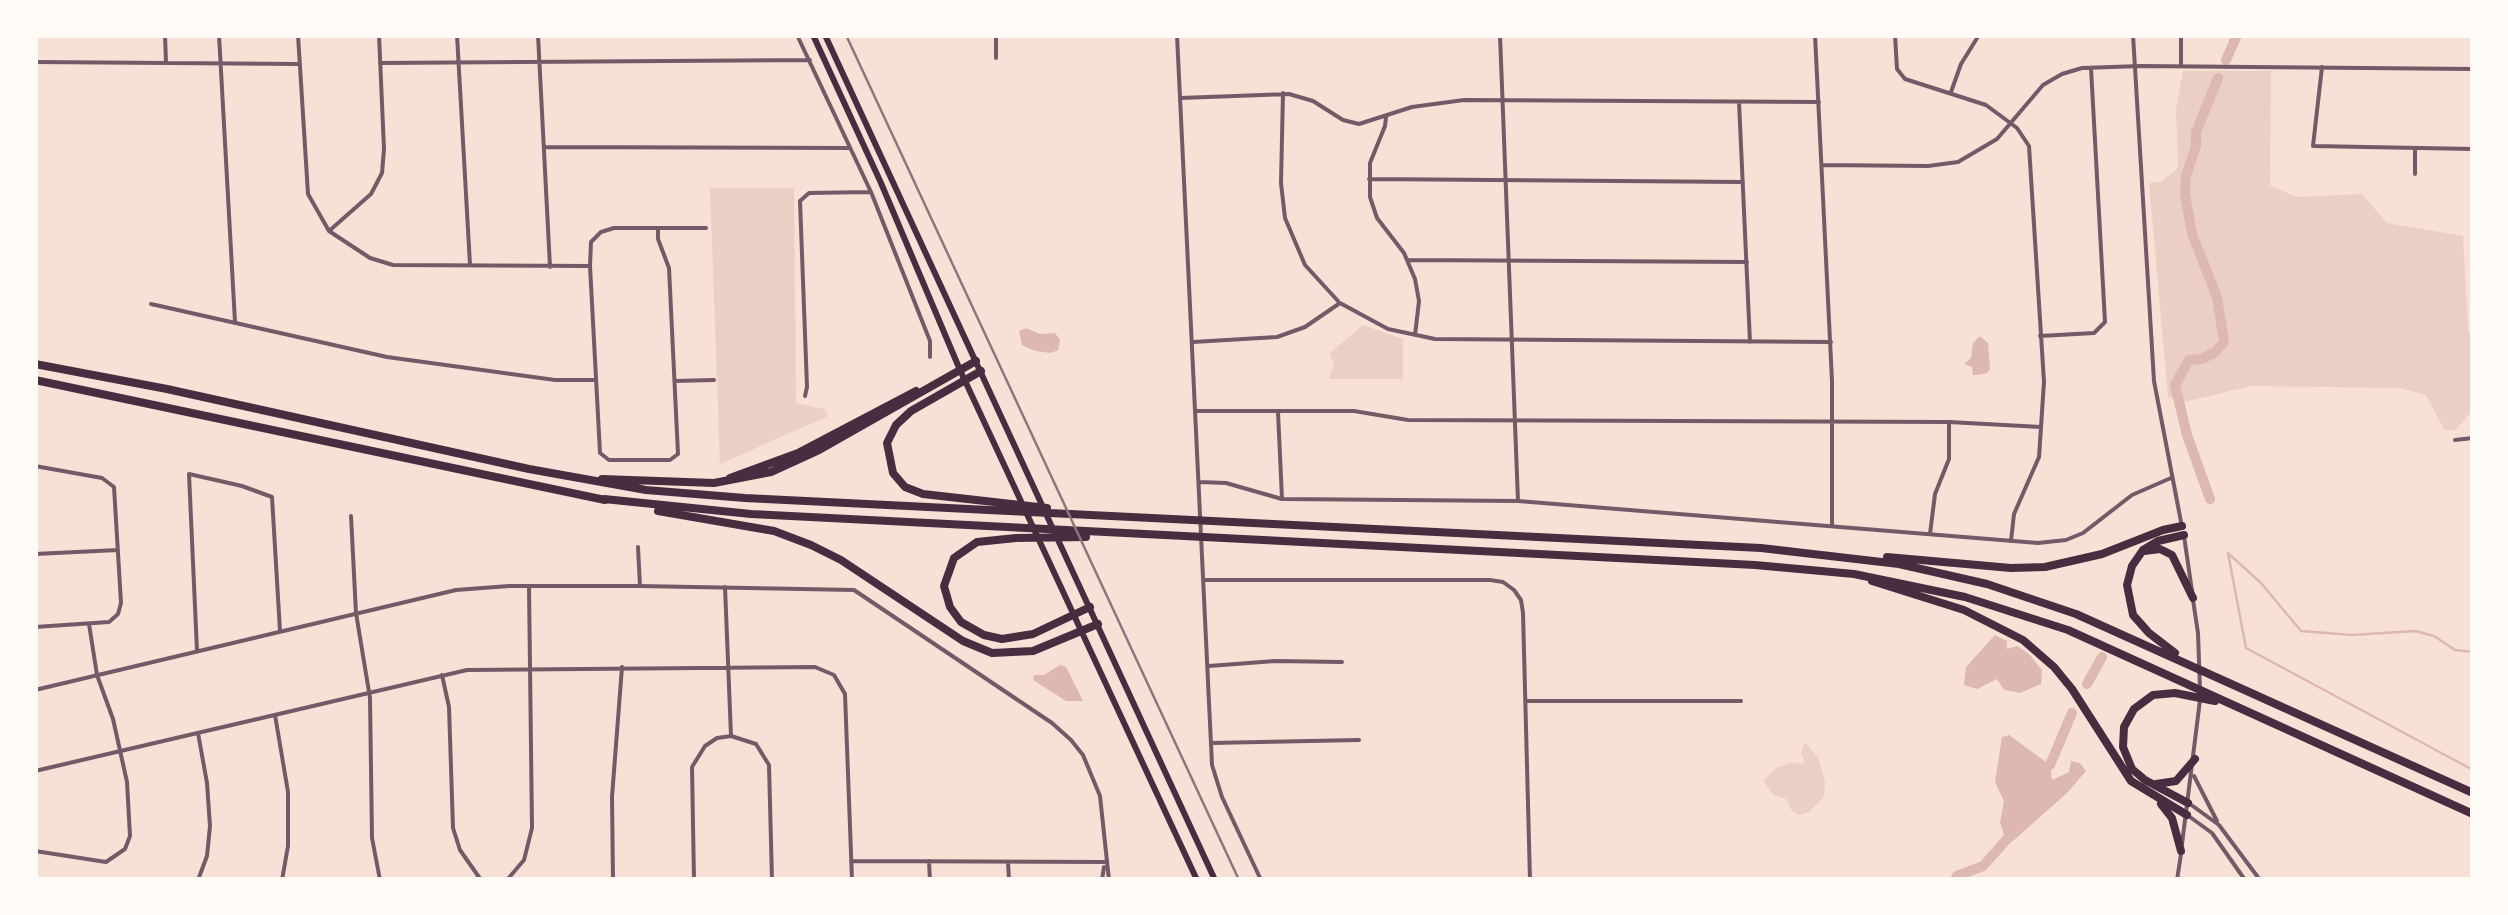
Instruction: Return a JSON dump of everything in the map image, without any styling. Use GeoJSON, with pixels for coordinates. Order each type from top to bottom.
{"type":"FeatureCollection","features":[{"type":"Feature","properties":{"kind":"highway"},"geometry":{"type":"LineString","coordinates":[[812,35],[881,183],[962,374],[1197,880]]}},
{"type":"Feature","properties":{"kind":"highway"},"geometry":{"type":"LineString","coordinates":[[826,35],[1215,880]]}},
{"type":"Feature","properties":{"kind":"highway"},"geometry":{"type":"LineString","coordinates":[[976,360],[896,424],[888,443],[891,466],[901,483],[916,492],[995,507]]}},
{"type":"Feature","properties":{"kind":"highway"},"geometry":{"type":"LineString","coordinates":[[35,364],[168,389],[572,478],[715,496],[995,507],[1783,550],[2034,568],[2077,561],[2163,530],[2183,530]]}},
{"type":"Feature","properties":{"kind":"highway"},"geometry":{"type":"LineString","coordinates":[[572,478],[714,483],[743,480],[796,461],[939,383],[981,370]]}},
{"type":"Feature","properties":{"kind":"highway"},"geometry":{"type":"LineString","coordinates":[[35,380],[604,500],[774,531],[841,560],[963,641],[992,653],[1023,653],[1098,624]]}},
{"type":"Feature","properties":{"kind":"highway"},"geometry":{"type":"LineString","coordinates":[[604,500],[712,512],[1739,564],[1854,574],[1965,597],[2059,627],[2473,814]]}},
{"type":"Feature","properties":{"kind":"highway"},"geometry":{"type":"LineString","coordinates":[[2183,530],[2140,554],[2127,584],[2133,615],[2156,640],[2200,669]]}},
{"type":"Feature","properties":{"kind":"highway"},"geometry":{"type":"LineString","coordinates":[[1090,607],[1036,633],[1017,638],[984,635],[961,622],[947,599],[946,576],[957,554],[985,540],[1166,536]]}},
{"type":"Feature","properties":{"kind":"highway"},"geometry":{"type":"LineString","coordinates":[[2140,554],[2154,549],[2172,554],[2193,598]]}},
{"type":"Feature","properties":{"kind":"highway"},"geometry":{"type":"LineString","coordinates":[[1783,550],[1900,564],[1987,584],[2076,614],[2470,791]]}},
{"type":"Feature","properties":{"kind":"highway"},"geometry":{"type":"LineString","coordinates":[[1854,574],[1977,615],[2024,640],[2072,689],[2130,781],[2187,815]]}},
{"type":"Feature","properties":{"kind":"highway"},"geometry":{"type":"LineString","coordinates":[[2188,803],[2145,780],[2128,762],[2122,737],[2131,712],[2149,697],[2164,693],[2191,695],[2266,720]]}},
{"type":"Feature","properties":{"kind":"highway"},"geometry":{"type":"LineString","coordinates":[[2145,780],[2158,785],[2174,783],[2195,759]]}},
{"type":"Feature","properties":{"kind":"highway"},"geometry":{"type":"LineString","coordinates":[[2154,797],[2172,818],[2182,851]]}},
{"type":"Feature","properties":{"kind":"street"},"geometry":{"type":"LineString","coordinates":[[165,35],[166,62]]}},
{"type":"Feature","properties":{"kind":"street"},"geometry":{"type":"LineString","coordinates":[[219,35],[235,322]]}},
{"type":"Feature","properties":{"kind":"street"},"geometry":{"type":"LineString","coordinates":[[298,35],[308,194],[329,231],[359,252],[404,267],[590,266]]}},
{"type":"Feature","properties":{"kind":"street"},"geometry":{"type":"LineString","coordinates":[[329,231],[371,194],[382,173],[379,35]]}},
{"type":"Feature","properties":{"kind":"street"},"geometry":{"type":"LineString","coordinates":[[457,35],[470,267]]}},
{"type":"Feature","properties":{"kind":"street"},"geometry":{"type":"LineString","coordinates":[[538,35],[550,267]]}},
{"type":"Feature","properties":{"kind":"street"},"geometry":{"type":"LineString","coordinates":[[797,35],[871,192],[930,341],[930,356]]}},
{"type":"Feature","properties":{"kind":"street"},"geometry":{"type":"LineString","coordinates":[[996,35],[996,58]]}},
{"type":"Feature","properties":{"kind":"street"},"geometry":{"type":"LineString","coordinates":[[1176,35],[1210,743],[1220,793],[1261,880]]}},
{"type":"Feature","properties":{"kind":"street"},"geometry":{"type":"LineString","coordinates":[[1500,35],[1518,502]]}},
{"type":"Feature","properties":{"kind":"street"},"geometry":{"type":"LineString","coordinates":[[1816,35],[1831,342],[1832,527]]}},
{"type":"Feature","properties":{"kind":"street"},"geometry":{"type":"LineString","coordinates":[[1895,35],[1900,74],[1976,100],[2012,123],[2026,139],[2030,154],[2044,382],[2042,427],[2036,470],[2014,514],[2011,541]]}},
{"type":"Feature","properties":{"kind":"street"},"geometry":{"type":"LineString","coordinates":[[1951,92],[1980,35]]}},
{"type":"Feature","properties":{"kind":"street"},"geometry":{"type":"LineString","coordinates":[[2132,35],[2154,382],[2183,530],[2200,648],[2200,711],[2178,880]]}},
{"type":"Feature","properties":{"kind":"street"},"geometry":{"type":"LineString","coordinates":[[2181,35],[2181,66]]}},
{"type":"Feature","properties":{"kind":"street"},"geometry":{"type":"LineString","coordinates":[[37,54],[35,62],[300,64]]}},
{"type":"Feature","properties":{"kind":"street"},"geometry":{"type":"LineString","coordinates":[[380,63],[810,60]]}},
{"type":"Feature","properties":{"kind":"street"},"geometry":{"type":"LineString","coordinates":[[1822,165],[1944,165],[1985,148],[2052,78],[2074,70],[2134,66],[2473,69]]}},
{"type":"Feature","properties":{"kind":"street"},"geometry":{"type":"LineString","coordinates":[[2322,67],[2313,146],[2473,149]]}},
{"type":"Feature","properties":{"kind":"street"},"geometry":{"type":"LineString","coordinates":[[2040,336],[2094,333],[2104,322],[2091,68]]}},
{"type":"Feature","properties":{"kind":"street"},"geometry":{"type":"LineString","coordinates":[[1180,98],[1282,94],[1313,100],[1350,123],[1367,124],[1431,103],[1819,102]]}},
{"type":"Feature","properties":{"kind":"street"},"geometry":{"type":"LineString","coordinates":[[1282,94],[1281,183],[1285,218],[1305,265],[1340,303],[1371,322],[1435,339],[1831,342]]}},
{"type":"Feature","properties":{"kind":"street"},"geometry":{"type":"LineString","coordinates":[[1739,102],[1750,342]]}},
{"type":"Feature","properties":{"kind":"street"},"geometry":{"type":"LineString","coordinates":[[1386,117],[1386,126],[1372,155],[1370,197],[1377,218],[1408,260],[1418,290],[1415,335]]}},
{"type":"Feature","properties":{"kind":"street"},"geometry":{"type":"LineString","coordinates":[[544,148],[851,148]]}},
{"type":"Feature","properties":{"kind":"street"},"geometry":{"type":"LineString","coordinates":[[2415,174],[2416,149]]}},
{"type":"Feature","properties":{"kind":"street"},"geometry":{"type":"LineString","coordinates":[[1369,179],[1743,182]]}},
{"type":"Feature","properties":{"kind":"street"},"geometry":{"type":"LineString","coordinates":[[804,396],[807,387],[800,201],[810,193],[871,192]]}},
{"type":"Feature","properties":{"kind":"street"},"geometry":{"type":"LineString","coordinates":[[658,228],[669,268],[678,454],[670,460],[609,460],[600,453],[591,242],[601,232],[614,228],[658,228],[706,228]]}},
{"type":"Feature","properties":{"kind":"street"},"geometry":{"type":"LineString","coordinates":[[1408,260],[1747,262]]}},
{"type":"Feature","properties":{"kind":"street"},"geometry":{"type":"LineString","coordinates":[[1193,342],[1277,337],[1305,327],[1340,303]]}},
{"type":"Feature","properties":{"kind":"street"},"geometry":{"type":"LineString","coordinates":[[150,304],[387,357],[555,380],[596,380]]}},
{"type":"Feature","properties":{"kind":"street"},"geometry":{"type":"LineString","coordinates":[[675,381],[714,380]]}},
{"type":"Feature","properties":{"kind":"street"},"geometry":{"type":"LineString","coordinates":[[1197,411],[1354,411],[1408,420],[1949,422],[2042,427]]}},
{"type":"Feature","properties":{"kind":"street"},"geometry":{"type":"LineString","coordinates":[[1278,412],[1282,499]]}},
{"type":"Feature","properties":{"kind":"street"},"geometry":{"type":"LineString","coordinates":[[1930,534],[1936,494],[1949,459],[1949,422]]}},
{"type":"Feature","properties":{"kind":"street"},"geometry":{"type":"LineString","coordinates":[[2455,440],[2473,438]]}},
{"type":"Feature","properties":{"kind":"street"},"geometry":{"type":"LineString","coordinates":[[35,466],[111,482],[120,609],[109,622],[35,627]]}},
{"type":"Feature","properties":{"kind":"street"},"geometry":{"type":"LineString","coordinates":[[198,651],[189,474],[272,497],[280,631]]}},
{"type":"Feature","properties":{"kind":"street"},"geometry":{"type":"LineString","coordinates":[[1200,482],[1226,483],[1282,499],[1518,502],[2052,542],[2084,533],[2132,495],[2172,478]]}},
{"type":"Feature","properties":{"kind":"street"},"geometry":{"type":"LineString","coordinates":[[351,516],[356,613],[369,692],[372,838],[380,880]]}},
{"type":"Feature","properties":{"kind":"street"},"geometry":{"type":"LineString","coordinates":[[638,547],[640,586]]}},
{"type":"Feature","properties":{"kind":"street"},"geometry":{"type":"LineString","coordinates":[[35,554],[118,550]]}},
{"type":"Feature","properties":{"kind":"street"},"geometry":{"type":"LineString","coordinates":[[1204,580],[1490,580],[1503,582],[1514,590],[1523,613],[1530,880]]}},
{"type":"Feature","properties":{"kind":"street"},"geometry":{"type":"LineString","coordinates":[[507,880],[524,860],[531,840],[530,586]]}},
{"type":"Feature","properties":{"kind":"street"},"geometry":{"type":"LineString","coordinates":[[35,690],[456,590],[530,586],[854,590],[1052,723],[1083,755],[1104,813],[1105,880]]}},
{"type":"Feature","properties":{"kind":"street"},"geometry":{"type":"LineString","coordinates":[[725,587],[731,736]]}},
{"type":"Feature","properties":{"kind":"street"},"geometry":{"type":"LineString","coordinates":[[35,851],[106,862],[125,849],[131,829],[120,752],[97,675],[89,624]]}},
{"type":"Feature","properties":{"kind":"street"},"geometry":{"type":"LineString","coordinates":[[1209,666],[1275,661],[1342,662]]}},
{"type":"Feature","properties":{"kind":"street"},"geometry":{"type":"LineString","coordinates":[[614,880],[614,767],[622,667]]}},
{"type":"Feature","properties":{"kind":"street"},"geometry":{"type":"LineString","coordinates":[[35,771],[483,668],[816,667],[834,674],[845,694],[852,880]]}},
{"type":"Feature","properties":{"kind":"street"},"geometry":{"type":"LineString","coordinates":[[442,675],[450,707],[453,828],[460,850],[481,880]]}},
{"type":"Feature","properties":{"kind":"street"},"geometry":{"type":"LineString","coordinates":[[1526,701],[1741,701]]}},
{"type":"Feature","properties":{"kind":"street"},"geometry":{"type":"LineString","coordinates":[[274,715],[288,792],[288,846],[282,880]]}},
{"type":"Feature","properties":{"kind":"street"},"geometry":{"type":"LineString","coordinates":[[198,733],[208,783],[210,826],[207,856],[198,880]]}},
{"type":"Feature","properties":{"kind":"street"},"geometry":{"type":"LineString","coordinates":[[694,880],[692,767],[705,746],[717,738],[731,736],[756,744],[769,765],[772,880]]}},
{"type":"Feature","properties":{"kind":"street"},"geometry":{"type":"LineString","coordinates":[[1210,743],[1358,740]]}},
{"type":"Feature","properties":{"kind":"street"},"geometry":{"type":"LineString","coordinates":[[2193,772],[2219,825],[2260,880]]}},
{"type":"Feature","properties":{"kind":"street"},"geometry":{"type":"LineString","coordinates":[[2188,803],[2219,825]]}},
{"type":"Feature","properties":{"kind":"street"},"geometry":{"type":"LineString","coordinates":[[2187,815],[2212,833],[2245,880],[2254,873]]}},
{"type":"Feature","properties":{"kind":"street"},"geometry":{"type":"LineString","coordinates":[[852,861],[1105,862]]}},
{"type":"Feature","properties":{"kind":"street"},"geometry":{"type":"LineString","coordinates":[[930,861],[930,880]]}},
{"type":"Feature","properties":{"kind":"street"},"geometry":{"type":"LineString","coordinates":[[1008,862],[1009,880]]}},
{"type":"Feature","properties":{"kind":"shaded area"},"geometry":{"type":"Polygon","coordinates":[[[2183,71],[2271,71],[2270,185],[2296,197],[2362,194],[2387,223],[2463,236],[2468,329],[2473,343],[2473,410],[2455,430],[2444,430],[2426,395],[2400,388],[2251,386],[2184,402],[2168,397],[2149,183],[2161,182],[2178,168],[2176,109],[2183,71]]]}},
{"type":"Feature","properties":{"kind":"shaded area"},"geometry":{"type":"Polygon","coordinates":[[[710,188],[794,188],[796,403],[824,409],[828,416],[720,464],[710,188]]]}},
{"type":"Feature","properties":{"kind":"shaded area"},"geometry":{"type":"Polygon","coordinates":[[[1363,325],[1403,339],[1403,379],[1329,379],[1334,363],[1329,354],[1363,325]]]}},
{"type":"Feature","properties":{"kind":"shaded area"},"geometry":{"type":"Polygon","coordinates":[[[1026,328],[1040,334],[1055,333],[1060,340],[1058,350],[1035,351],[1022,345],[1019,331],[1026,328]]]}},
{"type":"Feature","properties":{"kind":"shaded area"},"geometry":{"type":"Polygon","coordinates":[[[1980,336],[1988,343],[1990,369],[1973,375],[1972,367],[1964,364],[1971,358],[1973,343],[1980,336]]]}},
{"type":"Feature","properties":{"kind":"shaded area"},"geometry":{"type":"Polygon","coordinates":[[[1995,635],[2007,641],[2007,649],[2017,646],[2029,654],[2042,670],[2041,684],[2020,693],[2004,690],[1997,679],[1977,689],[1964,685],[1966,667],[1995,635]]]}},
{"type":"Feature","properties":{"kind":"shaded area"},"geometry":{"type":"Polygon","coordinates":[[[1060,665],[1066,667],[1083,701],[1066,701],[1033,680],[1034,675],[1044,675],[1060,665]]]}},
{"type":"Feature","properties":{"kind":"shaded area"},"geometry":{"type":"Polygon","coordinates":[[[2009,735],[2050,765],[2052,780],[2069,772],[2071,761],[2080,763],[2086,771],[2013,841],[2004,834],[2000,823],[2004,801],[1995,782],[2002,737],[2009,735]]]}},
{"type":"Feature","properties":{"kind":"shaded area"},"geometry":{"type":"Polygon","coordinates":[[[1805,742],[1819,759],[1824,797],[1809,812],[1799,815],[1763,781],[1776,768],[1792,762],[1803,764],[1805,742]]]}},
{"type":"Feature","properties":{"kind":"waterway"},"geometry":{"type":"LineString","coordinates":[[2226,60],[2237,35]]}},
{"type":"Feature","properties":{"kind":"waterway"},"geometry":{"type":"LineString","coordinates":[[2210,499],[2187,435],[2175,385],[2189,360],[2202,359],[2224,342],[2217,297],[2192,234],[2185,194],[2196,132],[2218,78]]}},
{"type":"Feature","properties":{"kind":"waterway"},"geometry":{"type":"LineString","coordinates":[[2228,553],[2246,648],[2473,770]]}},
{"type":"Feature","properties":{"kind":"waterway"},"geometry":{"type":"LineString","coordinates":[[2229,554],[2261,583],[2301,631],[2352,635],[2415,631],[2434,636],[2455,650],[2473,652]]}},
{"type":"Feature","properties":{"kind":"waterway"},"geometry":{"type":"LineString","coordinates":[[2087,684],[2102,657]]}},
{"type":"Feature","properties":{"kind":"waterway"},"geometry":{"type":"LineString","coordinates":[[2040,772],[2050,765],[2072,713]]}},
{"type":"Feature","properties":{"kind":"waterway"},"geometry":{"type":"LineString","coordinates":[[1955,880],[1983,866],[2008,838],[2011,826]]}},
{"type":"Feature","properties":{"kind":"railway"},"geometry":{"type":"LineString","coordinates":[[846,35],[1239,880]]}}]}
